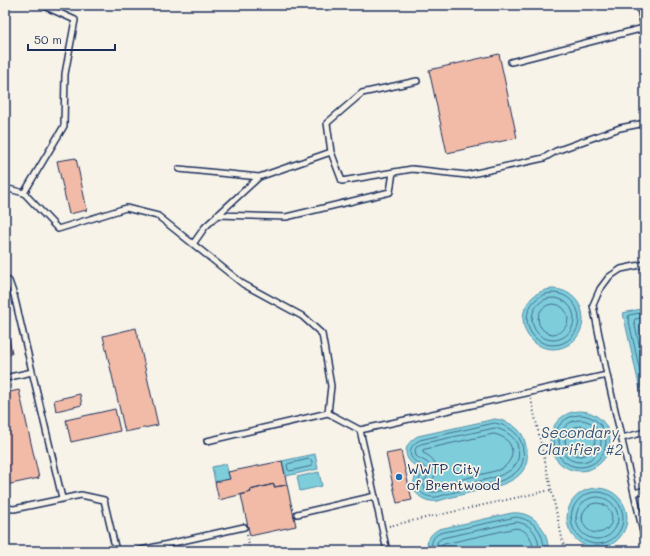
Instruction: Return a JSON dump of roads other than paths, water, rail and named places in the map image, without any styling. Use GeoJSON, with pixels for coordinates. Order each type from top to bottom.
{"type":"FeatureCollection","features":[{"type":"Feature","properties":{"kind":"lane"},"geometry":{"type":"LineString","coordinates":[[24,193],[64,126],[64,74],[75,20],[42,5]]}},
{"type":"Feature","properties":{"kind":"lane"},"geometry":{"type":"LineString","coordinates":[[511,62],[645,30],[639,5]]}},
{"type":"Feature","properties":{"kind":"lane"},"geometry":{"type":"LineString","coordinates":[[417,81],[362,93],[327,123],[331,152],[342,181],[412,169],[467,175],[544,158],[556,151],[620,128],[645,123]]}},
{"type":"Feature","properties":{"kind":"lane"},"geometry":{"type":"LineString","coordinates":[[193,244],[205,227],[259,177],[331,152]]}},
{"type":"Feature","properties":{"kind":"lane"},"geometry":{"type":"LineString","coordinates":[[180,169],[259,177]]}},
{"type":"Feature","properties":{"kind":"lane"},"geometry":{"type":"LineString","coordinates":[[217,215],[286,217],[390,192],[393,172]]}},
{"type":"Feature","properties":{"kind":"lane"},"geometry":{"type":"LineString","coordinates":[[5,188],[24,193],[58,229],[126,208],[158,216],[243,284],[302,316],[322,334],[331,386],[328,413]]}},
{"type":"Feature","properties":{"kind":"lane"},"geometry":{"type":"LineString","coordinates":[[645,264],[621,269],[609,277],[600,289],[593,305],[607,375],[645,541]]}},
{"type":"Feature","properties":{"kind":"lane"},"geometry":{"type":"LineString","coordinates":[[5,279],[9,281],[14,295],[62,498]]}},
{"type":"Feature","properties":{"kind":"lane"},"geometry":{"type":"LineString","coordinates":[[5,378],[32,372]]}},
{"type":"Feature","properties":{"kind":"lane"},"geometry":{"type":"LineString","coordinates":[[207,441],[328,413],[360,430],[607,375]]}},
{"type":"Feature","properties":{"kind":"lane"},"geometry":{"type":"LineString","coordinates":[[360,430],[387,551]]}},
{"type":"Feature","properties":{"kind":"lane"},"geometry":{"type":"LineString","coordinates":[[622,438],[645,432]]}},
{"type":"Feature","properties":{"kind":"lane"},"geometry":{"type":"LineString","coordinates":[[634,493],[645,490]]}},
{"type":"Feature","properties":{"kind":"lane"},"geometry":{"type":"LineString","coordinates":[[5,508],[14,509],[81,495],[104,500],[116,551]]}},
{"type":"Feature","properties":{"kind":"lane"},"geometry":{"type":"LineString","coordinates":[[297,514],[375,496]]}},
{"type":"Feature","properties":{"kind":"lane"},"geometry":{"type":"LineString","coordinates":[[136,551],[244,526]]}},
{"type":"Feature","properties":{"kind":"water"},"geometry":{"type":"Polygon","coordinates":[[[553,289],[569,294],[574,298],[578,303],[583,319],[578,335],[574,340],[569,344],[553,349],[537,344],[532,340],[528,335],[523,319],[528,303],[532,298],[537,294],[553,289]]]}},
{"type":"Feature","properties":{"kind":"water"},"geometry":{"type":"Polygon","coordinates":[[[645,308],[645,412],[623,313],[645,308]]]}},
{"type":"Feature","properties":{"kind":"water","name":"Secondary Clarifier #2"},"geometry":{"type":"Polygon","coordinates":[[[580,411],[597,416],[605,424],[610,441],[605,458],[597,466],[580,471],[563,466],[555,458],[550,441],[555,424],[563,416],[580,411]]]}},
{"type":"Feature","properties":{"kind":"water"},"geometry":{"type":"Polygon","coordinates":[[[495,419],[509,423],[521,433],[525,442],[527,454],[526,464],[522,472],[507,483],[438,501],[424,499],[415,491],[414,479],[423,469],[412,463],[406,454],[408,445],[412,440],[418,436],[495,419]]]}},
{"type":"Feature","properties":{"kind":"water"},"geometry":{"type":"Polygon","coordinates":[[[315,454],[318,469],[286,476],[282,461],[315,454]]]}},
{"type":"Feature","properties":{"kind":"water"},"geometry":{"type":"Polygon","coordinates":[[[226,464],[230,479],[215,482],[212,467],[226,464]]]}},
{"type":"Feature","properties":{"kind":"water"},"geometry":{"type":"Polygon","coordinates":[[[319,472],[322,486],[300,491],[297,477],[319,472]]]}},
{"type":"Feature","properties":{"kind":"water"},"geometry":{"type":"Polygon","coordinates":[[[597,488],[614,493],[622,501],[627,518],[622,535],[614,543],[597,548],[580,543],[572,535],[567,518],[572,501],[580,493],[597,488]]]}},
{"type":"Feature","properties":{"kind":"water"},"geometry":{"type":"Polygon","coordinates":[[[512,513],[527,515],[539,523],[546,536],[548,551],[428,551],[427,544],[429,538],[439,529],[512,513]]]}},
{"type":"Feature","properties":{"kind":"place","name":"WWTP City of Brentwood"},"geometry":{"type":"Point","coordinates":[399,477]}}]}
